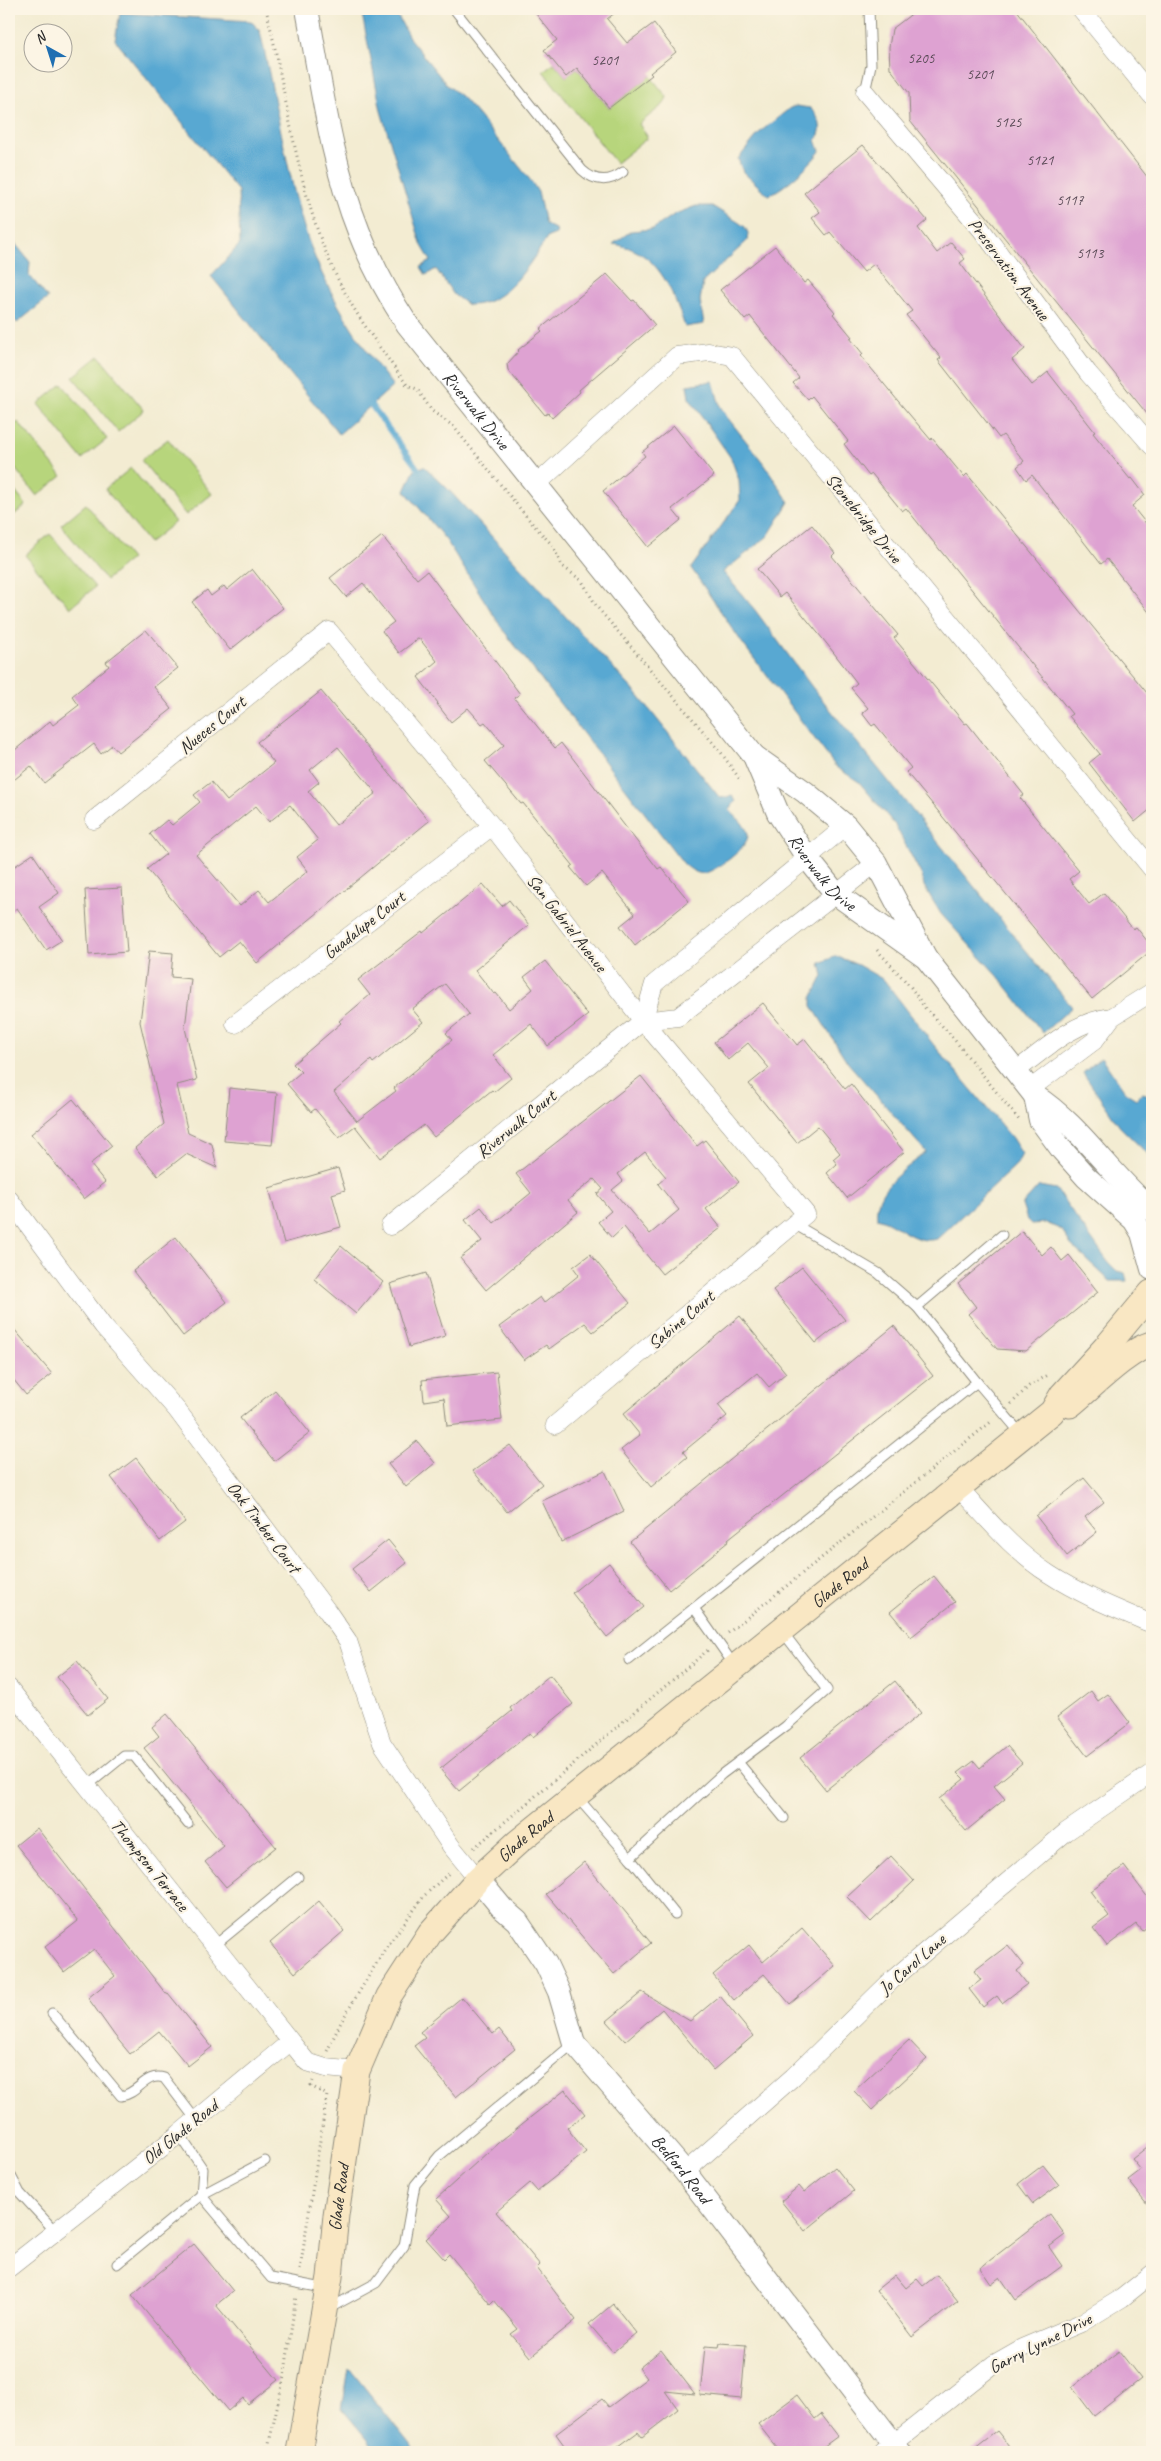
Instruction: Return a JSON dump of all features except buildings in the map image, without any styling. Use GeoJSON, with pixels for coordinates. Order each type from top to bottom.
{"type":"FeatureCollection","features":[{"type":"Feature","properties":{"kind":"main road","name":"Glade Road"},"geometry":{"type":"LineString","coordinates":[[1052,1412],[1062,1395],[1108,1346],[1152,1288]]}},
{"type":"Feature","properties":{"kind":"main road","name":"Glade Road"},"geometry":{"type":"LineString","coordinates":[[299,2452],[326,2300],[357,2071],[389,1996],[470,1870],[518,1842],[1022,1435],[1052,1412],[1070,1406],[1130,1356],[1145,1346],[1152,1344]]}},
{"type":"Feature","properties":{"kind":"street","name":"Riverwalk Drive"},"geometry":{"type":"LineString","coordinates":[[307,9],[337,159],[358,231],[372,263],[407,324],[754,756],[778,813],[808,858],[836,894],[926,958]]}},
{"type":"Feature","properties":{"kind":"street"},"geometry":{"type":"LineString","coordinates":[[1082,9],[1152,96]]}},
{"type":"Feature","properties":{"kind":"street","name":"Preservation Avenue"},"geometry":{"type":"LineString","coordinates":[[865,92],[980,230],[1088,373],[1152,446]]}},
{"type":"Feature","properties":{"kind":"street","name":"Stonebridge Drive"},"geometry":{"type":"LineString","coordinates":[[537,484],[677,356],[709,352],[732,356],[1152,869]]}},
{"type":"Feature","properties":{"kind":"street","name":"Nueces Court"},"geometry":{"type":"LineString","coordinates":[[94,820],[329,631]]}},
{"type":"Feature","properties":{"kind":"street","name":"San Gabriel Avenue"},"geometry":{"type":"LineString","coordinates":[[329,631],[492,826],[643,1022],[800,1219]]}},
{"type":"Feature","properties":{"kind":"street","name":"Riverwalk Drive"},"geometry":{"type":"LineString","coordinates":[[754,756],[805,792],[846,826],[876,863],[926,958],[1027,1085],[1056,1110],[1115,1174],[1152,1210]]}},
{"type":"Feature","properties":{"kind":"street","name":"Guadalupe Court"},"geometry":{"type":"LineString","coordinates":[[235,1024],[492,826]]}},
{"type":"Feature","properties":{"kind":"street"},"geometry":{"type":"LineString","coordinates":[[846,826],[654,984],[643,1022],[678,1017],[876,863]]}},
{"type":"Feature","properties":{"kind":"street"},"geometry":{"type":"LineString","coordinates":[[1027,1085],[1094,1041],[1112,1017],[1152,992]]}},
{"type":"Feature","properties":{"kind":"street","name":"Riverwalk Court"},"geometry":{"type":"LineString","coordinates":[[390,1226],[643,1022]]}},
{"type":"Feature","properties":{"kind":"street","name":"Riverwalk Drive"},"geometry":{"type":"LineString","coordinates":[[1027,1085],[1040,1120],[1062,1150],[1086,1177],[1134,1220],[1142,1233],[1152,1288]]}},
{"type":"Feature","properties":{"kind":"street","name":"Oak Timber Court"},"geometry":{"type":"LineString","coordinates":[[9,1200],[103,1326],[177,1410],[348,1641],[382,1743],[470,1870]]}},
{"type":"Feature","properties":{"kind":"street","name":"Sabine Court"},"geometry":{"type":"LineString","coordinates":[[555,1425],[800,1219]]}},
{"type":"Feature","properties":{"kind":"street"},"geometry":{"type":"LineString","coordinates":[[958,1487],[1014,1546],[1048,1574],[1101,1602],[1152,1624]]}},
{"type":"Feature","properties":{"kind":"street","name":"Thompson Terrace"},"geometry":{"type":"LineString","coordinates":[[9,1688],[290,2042]]}},
{"type":"Feature","properties":{"kind":"street","name":"Jo Carol Lane"},"geometry":{"type":"LineString","coordinates":[[685,2172],[792,2077],[892,1980],[1066,1832],[1152,1773]]}},
{"type":"Feature","properties":{"kind":"street","name":"Bedford Road"},"geometry":{"type":"LineString","coordinates":[[470,1870],[502,1908],[517,1922],[546,1964],[559,1992],[574,2043],[685,2172],[892,2450]]}},
{"type":"Feature","properties":{"kind":"street"},"geometry":{"type":"LineString","coordinates":[[290,2042],[307,2062],[320,2066],[357,2071]]}},
{"type":"Feature","properties":{"kind":"street","name":"Old Glade Road"},"geometry":{"type":"LineString","coordinates":[[9,2268],[179,2134],[290,2042]]}},
{"type":"Feature","properties":{"kind":"street","name":"Garry Lynne Drive"},"geometry":{"type":"LineString","coordinates":[[892,2450],[994,2364],[1022,2348],[1081,2323],[1122,2298],[1152,2274]]}},
{"type":"Feature","properties":{"kind":"lane"},"geometry":{"type":"LineString","coordinates":[[454,9],[582,170],[589,176],[599,180],[615,178],[623,172]]}},
{"type":"Feature","properties":{"kind":"lane"},"geometry":{"type":"LineString","coordinates":[[865,92],[870,65],[869,9]]}},
{"type":"Feature","properties":{"kind":"lane"},"geometry":{"type":"LineString","coordinates":[[800,1219],[878,1273],[917,1307],[1002,1413],[1022,1435]]}},
{"type":"Feature","properties":{"kind":"lane"},"geometry":{"type":"LineString","coordinates":[[917,1307],[1002,1235]]}},
{"type":"Feature","properties":{"kind":"lane"},"geometry":{"type":"LineString","coordinates":[[629,1660],[977,1382]]}},
{"type":"Feature","properties":{"kind":"lane"},"geometry":{"type":"LineString","coordinates":[[694,1608],[735,1667]]}},
{"type":"Feature","properties":{"kind":"lane"},"geometry":{"type":"LineString","coordinates":[[630,1858],[738,1762],[827,1690],[781,1630]]}},
{"type":"Feature","properties":{"kind":"lane"},"geometry":{"type":"LineString","coordinates":[[86,1786],[124,1756],[134,1756],[188,1824]]}},
{"type":"Feature","properties":{"kind":"lane"},"geometry":{"type":"LineString","coordinates":[[738,1762],[784,1818]]}},
{"type":"Feature","properties":{"kind":"lane"},"geometry":{"type":"LineString","coordinates":[[575,1795],[630,1858],[674,1914]]}},
{"type":"Feature","properties":{"kind":"lane"},"geometry":{"type":"LineString","coordinates":[[214,1946],[298,1877]]}},
{"type":"Feature","properties":{"kind":"lane"},"geometry":{"type":"LineString","coordinates":[[52,2013],[121,2096],[128,2095],[150,2078],[157,2076],[164,2078],[196,2120]]}},
{"type":"Feature","properties":{"kind":"lane"},"geometry":{"type":"LineString","coordinates":[[179,2134],[203,2169],[201,2195],[271,2278],[298,2283],[326,2300],[376,2283],[404,2246],[415,2185],[438,2156],[574,2043]]}},
{"type":"Feature","properties":{"kind":"lane"},"geometry":{"type":"LineString","coordinates":[[116,2264],[201,2195],[265,2161]]}},
{"type":"Feature","properties":{"kind":"lane"},"geometry":{"type":"LineString","coordinates":[[9,2172],[17,2188],[55,2231]]}},
{"type":"Feature","properties":{"kind":"lane"},"geometry":{"type":"LineString","coordinates":[[9,2194],[17,2188]]}},
{"type":"Feature","properties":{"kind":"path"},"geometry":{"type":"LineString","coordinates":[[267,2452],[285,2372],[327,2095],[311,2086],[341,2022],[385,1948],[424,1895],[470,1870],[480,1840],[718,1642],[1002,1413],[1029,1386],[1054,1372]]}},
{"type":"Feature","properties":{"kind":"green space"},"geometry":{"type":"Polygon","coordinates":[[[554,63],[566,77],[577,68],[609,108],[650,76],[667,97],[664,104],[639,124],[647,136],[646,139],[616,163],[543,71],[554,63]]]}},
{"type":"Feature","properties":{"kind":"green space"},"geometry":{"type":"Polygon","coordinates":[[[99,356],[144,410],[118,432],[73,377],[99,356]]]}},
{"type":"Feature","properties":{"kind":"green space"},"geometry":{"type":"Polygon","coordinates":[[[62,384],[107,439],[82,459],[38,404],[62,384]]]}},
{"type":"Feature","properties":{"kind":"green space"},"geometry":{"type":"Polygon","coordinates":[[[18,422],[62,476],[37,496],[9,461],[9,430],[18,422]]]}},
{"type":"Feature","properties":{"kind":"green space"},"geometry":{"type":"Polygon","coordinates":[[[168,439],[212,494],[186,515],[141,460],[168,439]]]}},
{"type":"Feature","properties":{"kind":"green space"},"geometry":{"type":"Polygon","coordinates":[[[131,468],[175,522],[149,543],[105,489],[131,468]]]}},
{"type":"Feature","properties":{"kind":"green space"},"geometry":{"type":"Polygon","coordinates":[[[9,484],[26,505],[9,519],[9,484]]]}},
{"type":"Feature","properties":{"kind":"green space"},"geometry":{"type":"Polygon","coordinates":[[[86,504],[131,559],[106,580],[61,525],[86,504]]]}},
{"type":"Feature","properties":{"kind":"green space"},"geometry":{"type":"Polygon","coordinates":[[[50,534],[95,587],[70,608],[25,555],[50,534]]]}},
{"type":"Feature","properties":{"kind":"water"},"geometry":{"type":"Polygon","coordinates":[[[361,9],[394,9],[410,39],[447,85],[462,97],[477,114],[531,181],[538,192],[545,224],[557,230],[556,234],[548,237],[516,282],[494,299],[468,305],[454,295],[436,269],[426,275],[421,267],[431,261],[421,244],[381,111],[361,9]]]}},
{"type":"Feature","properties":{"kind":"water"},"geometry":{"type":"Polygon","coordinates":[[[120,13],[251,21],[260,31],[289,171],[308,240],[327,285],[351,327],[393,386],[339,434],[211,276],[240,244],[238,191],[115,40],[120,13]]]}},
{"type":"Feature","properties":{"kind":"water"},"geometry":{"type":"Polygon","coordinates":[[[796,106],[810,108],[816,116],[820,124],[820,132],[816,140],[820,151],[796,176],[781,188],[768,195],[743,172],[738,159],[760,132],[790,108],[796,106]]]}},
{"type":"Feature","properties":{"kind":"water"},"geometry":{"type":"Polygon","coordinates":[[[696,206],[712,206],[745,227],[748,233],[747,241],[703,282],[700,301],[704,324],[685,327],[674,298],[661,273],[641,254],[613,244],[631,231],[653,229],[675,214],[696,206]]]}},
{"type":"Feature","properties":{"kind":"water"},"geometry":{"type":"Polygon","coordinates":[[[9,236],[30,262],[29,275],[48,298],[17,323],[9,313],[9,236]]]}},
{"type":"Feature","properties":{"kind":"water"},"geometry":{"type":"Polygon","coordinates":[[[713,381],[720,406],[765,465],[789,502],[768,536],[723,572],[755,610],[812,687],[1072,1007],[1043,1033],[998,976],[941,914],[924,886],[922,876],[895,825],[859,782],[836,767],[743,644],[691,568],[740,500],[739,480],[731,458],[689,398],[687,385],[713,381]]]}},
{"type":"Feature","properties":{"kind":"water"},"geometry":{"type":"Polygon","coordinates":[[[424,466],[447,488],[637,694],[720,798],[732,796],[736,801],[729,810],[743,824],[748,835],[743,846],[731,858],[717,868],[705,873],[691,870],[684,864],[503,630],[446,540],[405,491],[414,471],[424,466]]]}},
{"type":"Feature","properties":{"kind":"water"},"geometry":{"type":"Polygon","coordinates":[[[836,956],[858,965],[884,980],[933,1044],[1012,1138],[1022,1154],[1017,1164],[937,1239],[928,1240],[913,1237],[877,1218],[877,1207],[885,1188],[926,1152],[848,1063],[812,1006],[812,998],[823,976],[820,963],[836,956]]]}},
{"type":"Feature","properties":{"kind":"water"},"geometry":{"type":"Polygon","coordinates":[[[1101,1057],[1125,1092],[1136,1099],[1143,1093],[1149,1095],[1152,1100],[1152,1158],[1120,1127],[1083,1073],[1101,1057]]]}},
{"type":"Feature","properties":{"kind":"water"},"geometry":{"type":"Polygon","coordinates":[[[1039,1186],[1056,1189],[1108,1262],[1117,1271],[1125,1273],[1127,1281],[1110,1281],[1071,1245],[1062,1230],[1046,1223],[1031,1224],[1027,1220],[1022,1205],[1039,1186]]]}},
{"type":"Feature","properties":{"kind":"water"},"geometry":{"type":"Polygon","coordinates":[[[349,2368],[416,2452],[378,2452],[342,2409],[349,2368]]]}},
{"type":"Feature","properties":{"kind":"waterway"},"geometry":{"type":"LineString","coordinates":[[371,405],[418,469]]}}]}
